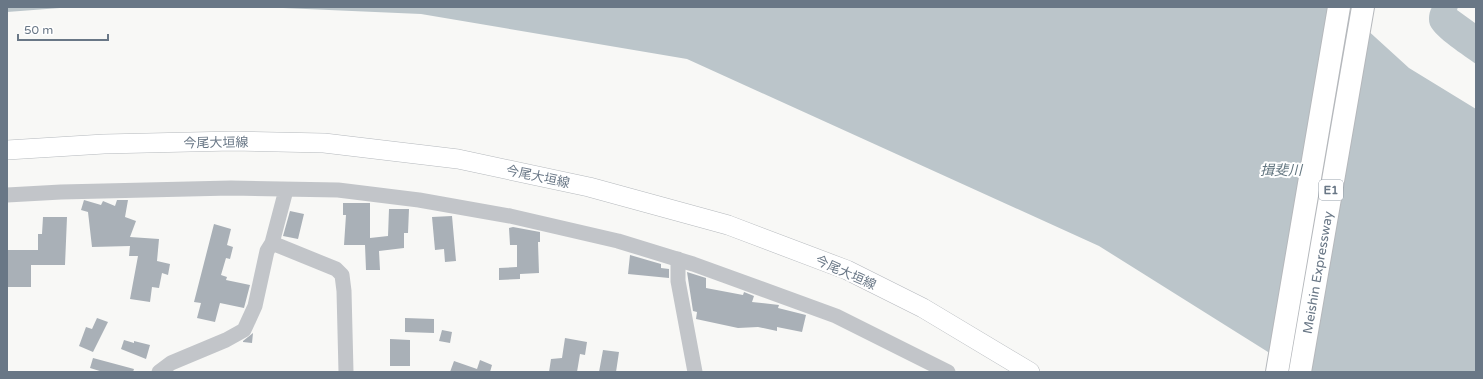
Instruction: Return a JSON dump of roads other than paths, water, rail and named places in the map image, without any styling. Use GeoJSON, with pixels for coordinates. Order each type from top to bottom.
{"type":"FeatureCollection","features":[{"type":"Feature","properties":{"kind":"highway","name":"Meishin Expressway"},"geometry":{"type":"LineString","coordinates":[[1277,372],[1339,7]]}},
{"type":"Feature","properties":{"kind":"highway","name":"Meishin Expressway"},"geometry":{"type":"LineString","coordinates":[[1300,372],[1362,7]]}},
{"type":"Feature","properties":{"kind":"main road","name":"今尾大垣線"},"geometry":{"type":"LineString","coordinates":[[7,150],[104,144],[233,141],[324,143],[458,159],[574,184],[636,198],[728,225],[847,270],[923,308],[1030,372]]}},
{"type":"Feature","properties":{"kind":"street"},"geometry":{"type":"LineString","coordinates":[[7,196],[61,192],[231,188],[338,190],[427,201],[518,218],[618,241],[678,259],[836,316],[948,372]]}},
{"type":"Feature","properties":{"kind":"street"},"geometry":{"type":"LineString","coordinates":[[159,372],[171,363],[226,340],[244,330],[255,306],[267,251],[272,243],[286,190]]}},
{"type":"Feature","properties":{"kind":"street"},"geometry":{"type":"LineString","coordinates":[[272,243],[336,268],[342,275],[344,291],[346,372]]}},
{"type":"Feature","properties":{"kind":"street"},"geometry":{"type":"LineString","coordinates":[[678,259],[678,281],[695,372]]}},
{"type":"Feature","properties":{"kind":"water"},"geometry":{"type":"Polygon","coordinates":[[[7,7],[73,7],[7,12],[7,7]]]}},
{"type":"Feature","properties":{"kind":"water","name":"揖斐川"},"geometry":{"type":"Polygon","coordinates":[[[260,7],[1342,7],[1409,68],[1476,109],[1476,372],[1300,372],[1099,246],[687,59],[421,14],[260,7]]]}},
{"type":"Feature","properties":{"kind":"water"},"geometry":{"type":"Polygon","coordinates":[[[1432,7],[1458,7],[1457,10],[1475,23],[1476,64],[1444,41],[1433,30],[1429,21],[1432,7]]]}}]}
